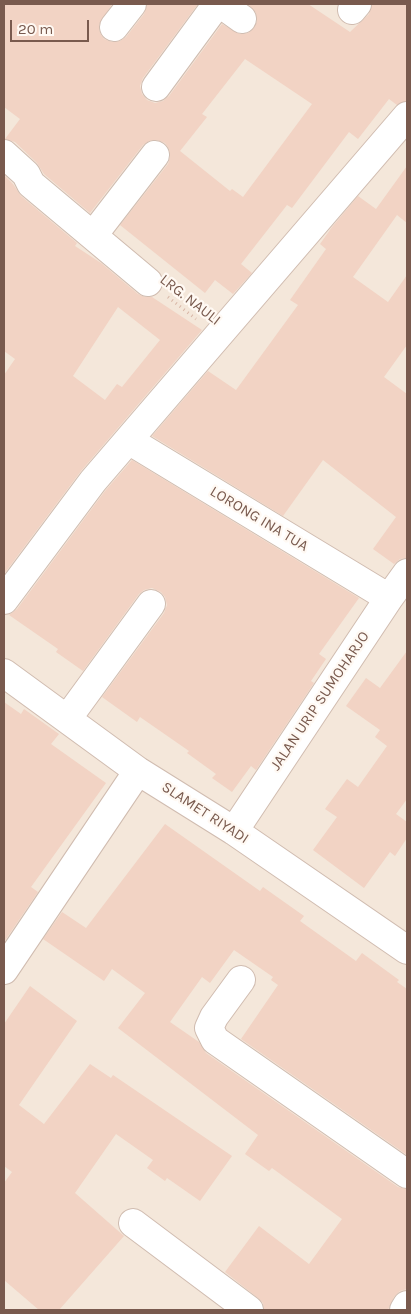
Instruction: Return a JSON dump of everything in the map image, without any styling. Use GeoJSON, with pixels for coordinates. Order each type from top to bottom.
{"type":"FeatureCollection","features":[{"type":"Feature","properties":{"kind":"street"},"geometry":{"type":"LineString","coordinates":[[114,27],[132,4]]}},
{"type":"Feature","properties":{"kind":"street"},"geometry":{"type":"LineString","coordinates":[[156,87],[217,4]]}},
{"type":"Feature","properties":{"kind":"street"},"geometry":{"type":"LineString","coordinates":[[4,600],[93,481],[130,441],[407,116]]}},
{"type":"Feature","properties":{"kind":"street"},"geometry":{"type":"LineString","coordinates":[[4,154],[26,174],[31,184],[94,234],[148,282]]}},
{"type":"Feature","properties":{"kind":"street"},"geometry":{"type":"LineString","coordinates":[[94,234],[155,155]]}},
{"type":"Feature","properties":{"kind":"street","name":"LORONG INA TUA"},"geometry":{"type":"LineString","coordinates":[[130,441],[389,598]]}},
{"type":"Feature","properties":{"kind":"street","name":"JALAN URIP SUMOHARJO"},"geometry":{"type":"LineString","coordinates":[[234,831],[407,573]]}},
{"type":"Feature","properties":{"kind":"street"},"geometry":{"type":"LineString","coordinates":[[68,719],[151,604]]}},
{"type":"Feature","properties":{"kind":"street","name":"SLAMET RIYADI"},"geometry":{"type":"LineString","coordinates":[[4,673],[138,771],[234,831],[407,950]]}},
{"type":"Feature","properties":{"kind":"street"},"geometry":{"type":"LineString","coordinates":[[4,970],[138,771]]}},
{"type":"Feature","properties":{"kind":"street"},"geometry":{"type":"LineString","coordinates":[[241,980],[214,1017],[209,1028],[215,1040],[407,1174]]}},
{"type":"Feature","properties":{"kind":"street"},"geometry":{"type":"LineString","coordinates":[[133,1223],[249,1310]]}},
{"type":"Feature","properties":{"kind":"street"},"geometry":{"type":"LineString","coordinates":[[404,1310],[407,1306]]}},
{"type":"Feature","properties":{"kind":"path","name":"LRG. NAULI"},"geometry":{"type":"LineString","coordinates":[[148,282],[218,337]]}},
{"type":"Feature","properties":{"kind":"shaded area"},"geometry":{"type":"Polygon","coordinates":[[[4,4],[407,4],[407,1310],[4,1310],[4,4]]]}},
{"type":"Feature","properties":{"kind":"building"},"geometry":{"type":"Polygon","coordinates":[[[4,4],[112,4],[99,25],[100,33],[104,39],[112,42],[120,41],[126,37],[144,14],[147,4],[198,4],[143,78],[140,86],[142,94],[147,100],[155,103],[163,101],[169,96],[222,24],[240,34],[248,33],[254,28],[257,21],[256,13],[248,4],[308,4],[350,32],[369,14],[372,4],[407,4],[407,101],[397,105],[389,99],[358,139],[349,132],[292,208],[287,205],[241,264],[252,273],[233,294],[215,280],[205,293],[120,225],[168,164],[170,157],[169,149],[165,143],[157,140],[149,141],[143,145],[90,213],[44,174],[37,163],[15,142],[5,139],[20,119],[4,107],[4,4]],[[245,59],[202,114],[207,117],[180,151],[230,191],[232,189],[243,197],[312,104],[245,59]]]}},
{"type":"Feature","properties":{"kind":"building"},"geometry":{"type":"Polygon","coordinates":[[[407,166],[407,223],[397,215],[353,277],[388,302],[407,275],[407,345],[384,377],[407,394],[407,558],[400,559],[394,564],[373,549],[396,517],[323,460],[283,516],[152,436],[208,371],[236,390],[298,305],[290,300],[326,249],[320,244],[332,227],[358,196],[376,209],[407,166]]]}},
{"type":"Feature","properties":{"kind":"building"},"geometry":{"type":"Polygon","coordinates":[[[4,175],[21,196],[77,243],[75,246],[101,263],[138,294],[152,297],[202,330],[81,471],[4,574],[4,375],[15,359],[4,351],[4,175]],[[118,307],[73,376],[105,400],[117,384],[122,387],[160,340],[118,307]]]}},
{"type":"Feature","properties":{"kind":"building"},"geometry":{"type":"Polygon","coordinates":[[[132,460],[359,598],[319,654],[326,659],[311,681],[314,683],[256,770],[251,766],[232,792],[212,778],[216,774],[187,753],[189,751],[140,717],[137,722],[102,697],[164,613],[167,605],[165,597],[161,592],[152,588],[144,590],[139,594],[83,671],[56,652],[58,649],[9,615],[17,609],[105,491],[132,460]]]}},
{"type":"Feature","properties":{"kind":"building"},"geometry":{"type":"Polygon","coordinates":[[[407,651],[407,799],[396,814],[407,822],[407,838],[395,856],[390,852],[364,888],[313,850],[337,817],[325,809],[347,779],[358,787],[387,746],[375,737],[380,730],[346,706],[366,678],[380,688],[407,651]]]}},
{"type":"Feature","properties":{"kind":"building"},"geometry":{"type":"Polygon","coordinates":[[[4,702],[21,714],[24,709],[59,734],[51,744],[106,783],[31,887],[38,892],[4,942],[4,702]]]}},
{"type":"Feature","properties":{"kind":"building"},"geometry":{"type":"Polygon","coordinates":[[[165,824],[260,891],[263,887],[304,916],[300,921],[356,961],[362,953],[399,980],[397,982],[407,989],[407,1155],[241,1039],[278,985],[271,980],[273,977],[234,950],[210,983],[202,977],[170,1022],[199,1042],[206,1053],[398,1187],[407,1189],[407,1289],[400,1291],[394,1297],[388,1310],[264,1310],[263,1303],[258,1298],[225,1272],[259,1226],[309,1264],[342,1219],[272,1168],[269,1171],[245,1154],[258,1135],[118,1028],[145,993],[112,969],[104,981],[43,939],[62,912],[86,928],[165,824]]]}},
{"type":"Feature","properties":{"kind":"building"},"geometry":{"type":"Polygon","coordinates":[[[30,986],[77,1021],[19,1105],[44,1124],[90,1064],[111,1078],[113,1075],[232,1156],[200,1201],[167,1178],[165,1181],[147,1168],[153,1160],[116,1134],[75,1193],[124,1236],[59,1310],[39,1310],[4,1280],[4,1183],[12,1172],[4,1166],[4,1024],[30,986]]]}}]}
